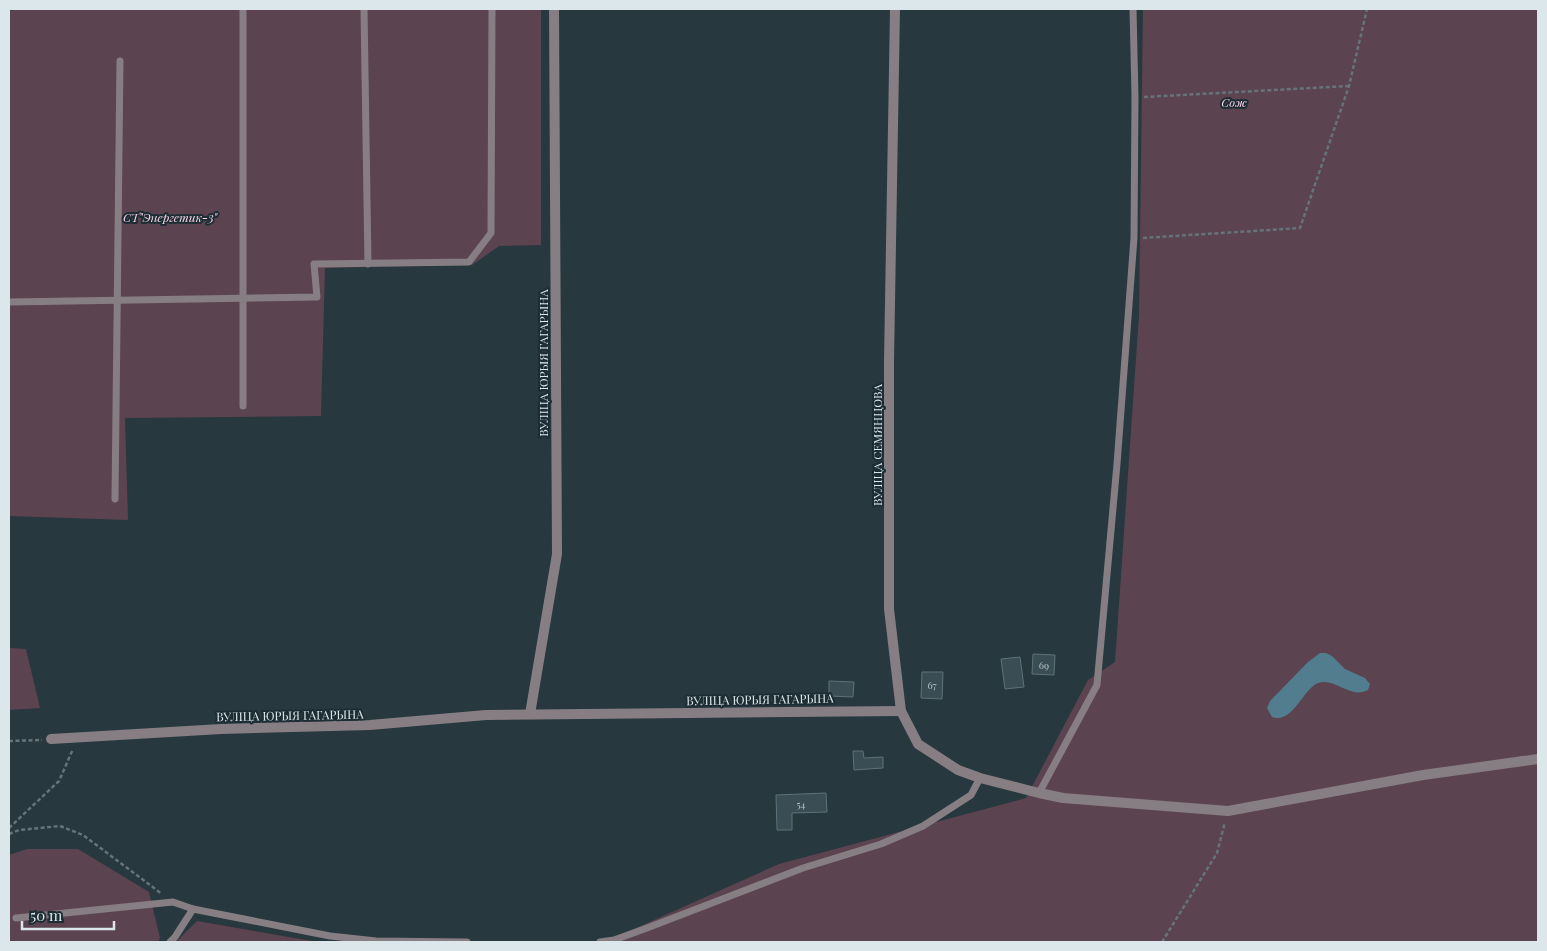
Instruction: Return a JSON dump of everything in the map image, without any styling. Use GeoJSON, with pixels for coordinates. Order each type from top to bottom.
{"type":"FeatureCollection","features":[{"type":"Feature","properties":{"kind":"street","name":"ВУЛІЦА ЮРЫЯ ГАГАРЫНА"},"geometry":{"type":"LineString","coordinates":[[530,714],[557,554],[554,9]]}},
{"type":"Feature","properties":{"kind":"street","name":"ВУЛІЦА СЕМЯНЦОВА"},"geometry":{"type":"LineString","coordinates":[[895,9],[889,609],[901,711],[918,744],[958,770],[980,778],[1039,793],[1064,798],[1228,811],[1423,775],[1538,759]]}},
{"type":"Feature","properties":{"kind":"street","name":"ВУЛІЦА ЮРЫЯ ГАГАРЫНА"},"geometry":{"type":"LineString","coordinates":[[51,739],[221,728],[370,725],[486,715],[901,711]]}},
{"type":"Feature","properties":{"kind":"lane"},"geometry":{"type":"LineString","coordinates":[[243,9],[243,406]]}},
{"type":"Feature","properties":{"kind":"lane"},"geometry":{"type":"LineString","coordinates":[[364,9],[368,264]]}},
{"type":"Feature","properties":{"kind":"lane"},"geometry":{"type":"LineString","coordinates":[[9,302],[317,297],[314,264],[469,262],[491,233],[492,9]]}},
{"type":"Feature","properties":{"kind":"lane"},"geometry":{"type":"LineString","coordinates":[[1039,793],[1098,685],[1134,238],[1135,97],[1133,9]]}},
{"type":"Feature","properties":{"kind":"lane"},"geometry":{"type":"LineString","coordinates":[[115,499],[120,61]]}},
{"type":"Feature","properties":{"kind":"lane"},"geometry":{"type":"LineString","coordinates":[[600,942],[614,940],[803,868],[881,844],[923,826],[971,795],[980,778]]}},
{"type":"Feature","properties":{"kind":"lane"},"geometry":{"type":"LineString","coordinates":[[16,918],[173,902],[193,910],[330,936],[376,940],[467,942]]}},
{"type":"Feature","properties":{"kind":"lane"},"geometry":{"type":"LineString","coordinates":[[170,942],[193,910]]}},
{"type":"Feature","properties":{"kind":"path"},"geometry":{"type":"LineString","coordinates":[[1134,238],[1300,228],[1348,86],[1367,9]]}},
{"type":"Feature","properties":{"kind":"path"},"geometry":{"type":"LineString","coordinates":[[1135,97],[1348,86]]}},
{"type":"Feature","properties":{"kind":"path"},"geometry":{"type":"LineString","coordinates":[[9,828],[58,780],[78,737]]}},
{"type":"Feature","properties":{"kind":"path"},"geometry":{"type":"LineString","coordinates":[[9,741],[51,739]]}},
{"type":"Feature","properties":{"kind":"path"},"geometry":{"type":"LineString","coordinates":[[1162,942],[1217,853],[1228,811]]}},
{"type":"Feature","properties":{"kind":"path"},"geometry":{"type":"LineString","coordinates":[[9,834],[18,830],[60,826],[83,835],[173,902]]}},
{"type":"Feature","properties":{"kind":"green space","name":"СТ\"Энергетик-3\""},"geometry":{"type":"Polygon","coordinates":[[[9,9],[13,11],[14,9],[541,9],[541,245],[499,246],[472,265],[325,268],[321,416],[125,418],[128,520],[9,516],[9,9]]]}},
{"type":"Feature","properties":{"kind":"green space","name":"Сож"},"geometry":{"type":"Polygon","coordinates":[[[1143,9],[1538,9],[1538,942],[605,942],[779,864],[1026,798],[1088,680],[1115,662],[1139,315],[1143,9]]]}},
{"type":"Feature","properties":{"kind":"green space"},"geometry":{"type":"Polygon","coordinates":[[[9,648],[26,649],[40,708],[9,710],[9,648]]]}},
{"type":"Feature","properties":{"kind":"green space"},"geometry":{"type":"Polygon","coordinates":[[[27,849],[78,849],[149,892],[160,938],[158,942],[9,942],[9,855],[27,849]]]}},
{"type":"Feature","properties":{"kind":"green space"},"geometry":{"type":"Polygon","coordinates":[[[197,921],[318,942],[176,942],[197,921]]]}},
{"type":"Feature","properties":{"kind":"water"},"geometry":{"type":"Polygon","coordinates":[[[1320,653],[1332,656],[1345,669],[1365,678],[1370,684],[1368,690],[1355,692],[1322,682],[1311,688],[1291,712],[1279,718],[1272,717],[1267,708],[1270,701],[1308,662],[1320,653]]]}},
{"type":"Feature","properties":{"kind":"building"},"geometry":{"type":"Polygon","coordinates":[[[1033,654],[1055,655],[1054,675],[1032,674],[1033,654]]]}},
{"type":"Feature","properties":{"kind":"building"},"geometry":{"type":"Polygon","coordinates":[[[1020,657],[1024,687],[1005,689],[1001,659],[1020,657]]]}},
{"type":"Feature","properties":{"kind":"building"},"geometry":{"type":"Polygon","coordinates":[[[922,672],[943,672],[942,699],[921,698],[922,672]]]}},
{"type":"Feature","properties":{"kind":"building"},"geometry":{"type":"Polygon","coordinates":[[[829,681],[854,682],[853,697],[829,696],[829,681]]]}},
{"type":"Feature","properties":{"kind":"building"},"geometry":{"type":"Polygon","coordinates":[[[853,751],[863,751],[864,758],[883,757],[883,768],[854,770],[853,751]]]}},
{"type":"Feature","properties":{"kind":"building"},"geometry":{"type":"Polygon","coordinates":[[[826,793],[827,812],[792,813],[792,830],[777,830],[776,795],[826,793]]]}}]}
